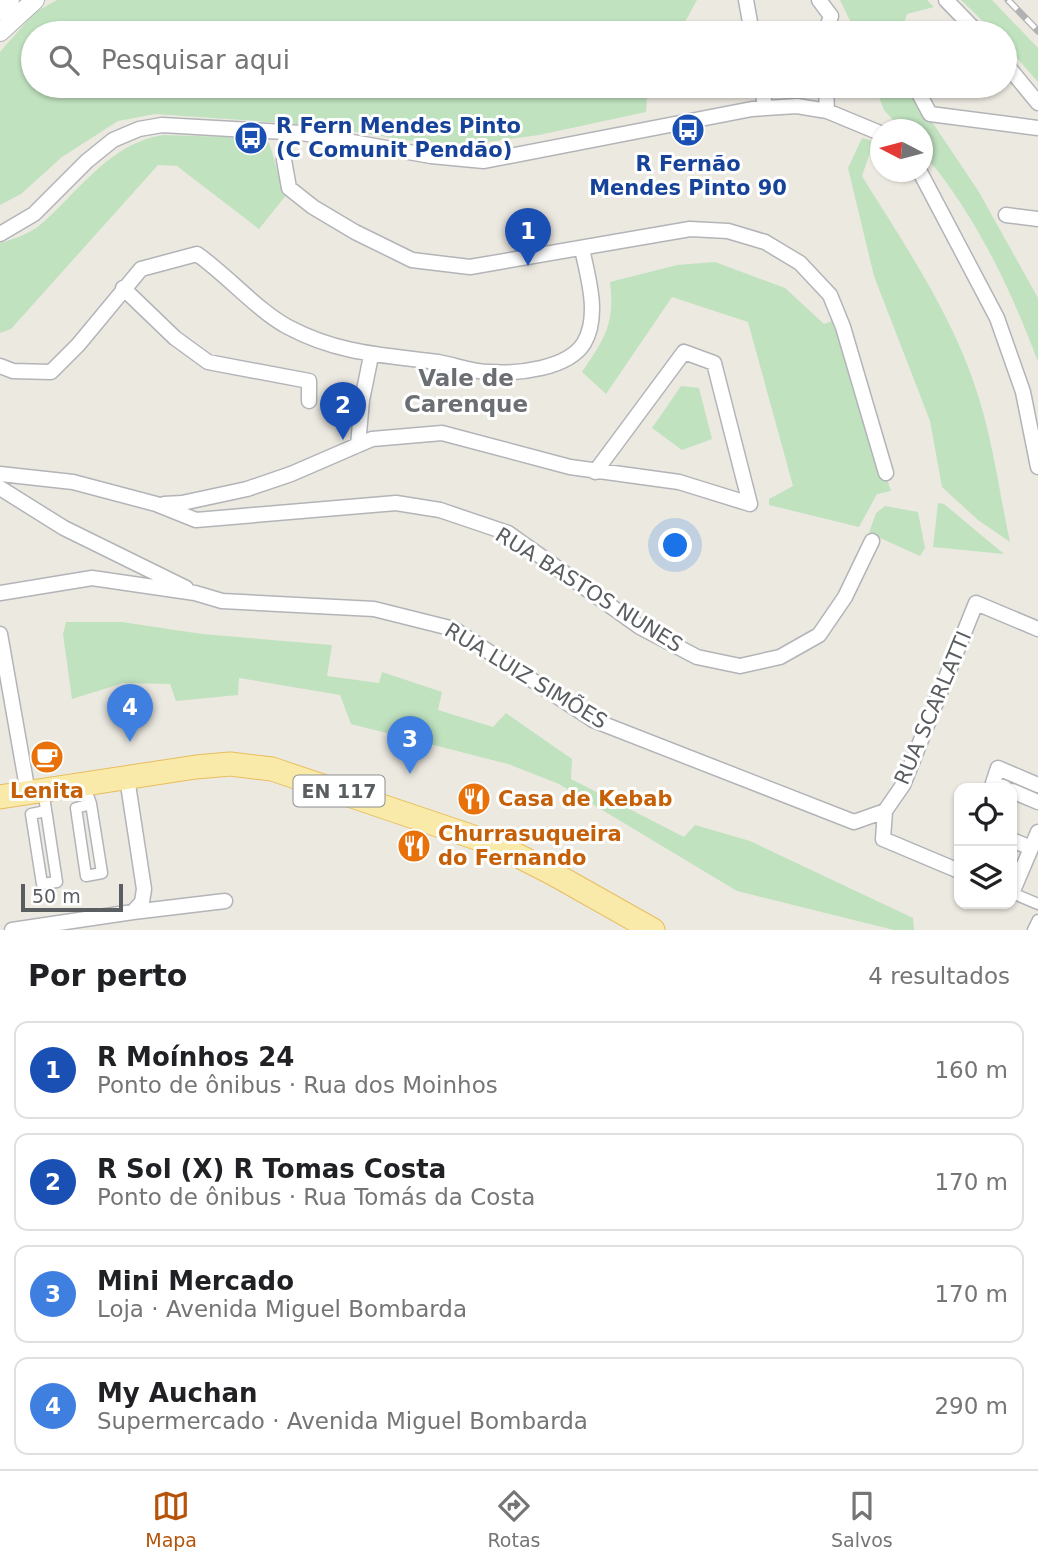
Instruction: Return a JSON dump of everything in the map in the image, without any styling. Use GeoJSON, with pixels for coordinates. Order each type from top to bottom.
{"type":"FeatureCollection","features":[{"type":"Feature","properties":{"kind":"main road","name":"EN 117"},"geometry":{"type":"LineString","coordinates":[[0,797],[39,798],[87,794],[127,778],[230,764],[272,769],[497,845],[653,930]]}},
{"type":"Feature","properties":{"kind":"street"},"geometry":{"type":"LineString","coordinates":[[0,10],[10,0]]}},
{"type":"Feature","properties":{"kind":"street"},"geometry":{"type":"LineString","coordinates":[[0,32],[35,0]]}},
{"type":"Feature","properties":{"kind":"street"},"geometry":{"type":"LineString","coordinates":[[746,0],[750,21]]}},
{"type":"Feature","properties":{"kind":"street"},"geometry":{"type":"LineString","coordinates":[[819,0],[831,16],[829,21]]}},
{"type":"Feature","properties":{"kind":"street"},"geometry":{"type":"LineString","coordinates":[[946,0],[966,21]]}},
{"type":"Feature","properties":{"kind":"street"},"geometry":{"type":"LineString","coordinates":[[1017,77],[1038,103]]}},
{"type":"Feature","properties":{"kind":"street"},"geometry":{"type":"LineString","coordinates":[[764,98],[765,108]]}},
{"type":"Feature","properties":{"kind":"street"},"geometry":{"type":"LineString","coordinates":[[827,98],[827,111]]}},
{"type":"Feature","properties":{"kind":"street"},"geometry":{"type":"LineString","coordinates":[[921,98],[930,114],[1038,128]]}},
{"type":"Feature","properties":{"kind":"street"},"geometry":{"type":"LineString","coordinates":[[0,234],[25,221],[100,150],[130,132],[170,125],[287,133],[380,145],[431,156],[484,161],[765,108],[797,106],[827,111],[870,129]]}},
{"type":"Feature","properties":{"kind":"street"},"geometry":{"type":"LineString","coordinates":[[287,133],[284,160],[289,188],[313,207],[355,232],[412,260],[470,267],[690,229],[715,230],[765,242],[800,263],[830,295],[843,327],[886,473]]}},
{"type":"Feature","properties":{"kind":"street"},"geometry":{"type":"LineString","coordinates":[[925,182],[991,306],[1012,355],[1023,392],[1038,467]]}},
{"type":"Feature","properties":{"kind":"street"},"geometry":{"type":"LineString","coordinates":[[1006,215],[1038,219]]}},
{"type":"Feature","properties":{"kind":"street"},"geometry":{"type":"LineString","coordinates":[[0,366],[13,371],[51,372],[78,345],[141,269],[197,254],[286,327],[371,356],[438,362],[489,373],[530,370],[564,360],[583,344],[591,313],[582,249]]}},
{"type":"Feature","properties":{"kind":"street"},"geometry":{"type":"LineString","coordinates":[[123,288],[175,338],[208,362],[309,381],[309,401]]}},
{"type":"Feature","properties":{"kind":"street"},"geometry":{"type":"LineString","coordinates":[[156,504],[181,503],[247,489],[291,474],[372,439],[442,433],[595,472],[679,482],[750,503],[714,363],[684,352],[595,472]]}},
{"type":"Feature","properties":{"kind":"street"},"geometry":{"type":"LineString","coordinates":[[358,445],[362,400],[371,356]]}},
{"type":"Feature","properties":{"kind":"street","name":"RUA BASTOS NUNES"},"geometry":{"type":"LineString","coordinates":[[0,474],[73,482],[156,504],[196,520],[396,503],[440,510],[508,534],[640,627],[696,657],[740,666],[780,657],[819,635],[845,597],[872,541]]}},
{"type":"Feature","properties":{"kind":"street"},"geometry":{"type":"LineString","coordinates":[[0,488],[64,528],[195,593]]}},
{"type":"Feature","properties":{"kind":"street","name":"RUA LUIZ SIMÕES"},"geometry":{"type":"LineString","coordinates":[[0,593],[92,578],[195,593],[222,601],[374,608],[454,629],[593,720],[853,822],[885,811]]}},
{"type":"Feature","properties":{"kind":"street","name":"RUA SCARLATTI"},"geometry":{"type":"LineString","coordinates":[[885,811],[903,785],[976,603],[1038,629]]}},
{"type":"Feature","properties":{"kind":"street"},"geometry":{"type":"LineString","coordinates":[[0,634],[39,798],[57,882],[42,884],[32,814],[39,798]]}},
{"type":"Feature","properties":{"kind":"street"},"geometry":{"type":"LineString","coordinates":[[993,783],[999,768],[1038,785]]}},
{"type":"Feature","properties":{"kind":"street"},"geometry":{"type":"LineString","coordinates":[[127,778],[144,889],[142,902],[133,912]]}},
{"type":"Feature","properties":{"kind":"street"},"geometry":{"type":"LineString","coordinates":[[1017,793],[1038,802]]}},
{"type":"Feature","properties":{"kind":"street"},"geometry":{"type":"LineString","coordinates":[[87,794],[102,873],[86,876],[76,808],[87,794]]}},
{"type":"Feature","properties":{"kind":"street"},"geometry":{"type":"LineString","coordinates":[[885,811],[883,839],[954,869]]}},
{"type":"Feature","properties":{"kind":"street"},"geometry":{"type":"LineString","coordinates":[[1017,881],[1038,832]]}},
{"type":"Feature","properties":{"kind":"street"},"geometry":{"type":"LineString","coordinates":[[1017,842],[1031,848]]}},
{"type":"Feature","properties":{"kind":"street"},"geometry":{"type":"LineString","coordinates":[[1017,895],[1038,904]]}},
{"type":"Feature","properties":{"kind":"street"},"geometry":{"type":"LineString","coordinates":[[12,930],[225,901]]}},
{"type":"Feature","properties":{"kind":"street"},"geometry":{"type":"LineString","coordinates":[[1032,930],[1038,920]]}},
{"type":"Feature","properties":{"kind":"green space"},"geometry":{"type":"Polygon","coordinates":[[[57,0],[697,0],[686,21],[27,21],[34,13],[57,0]]]}},
{"type":"Feature","properties":{"kind":"green space"},"geometry":{"type":"Polygon","coordinates":[[[840,0],[927,0],[934,7],[907,14],[905,21],[850,21],[840,0]]]}},
{"type":"Feature","properties":{"kind":"green space"},"geometry":{"type":"Polygon","coordinates":[[[961,0],[992,0],[1012,21],[983,21],[961,0]]]}},
{"type":"Feature","properties":{"kind":"green space"},"geometry":{"type":"Polygon","coordinates":[[[1017,26],[1038,48],[1038,82],[1017,58],[1017,26]]]}},
{"type":"Feature","properties":{"kind":"green space"},"geometry":{"type":"Polygon","coordinates":[[[21,28],[21,98],[647,98],[646,112],[539,135],[474,144],[419,142],[311,125],[155,114],[118,121],[62,157],[21,194],[0,205],[0,52],[21,28]]]}},
{"type":"Feature","properties":{"kind":"green space"},"geometry":{"type":"Polygon","coordinates":[[[880,98],[916,98],[930,119],[892,119],[884,110],[880,98]]]}},
{"type":"Feature","properties":{"kind":"green space"},"geometry":{"type":"Polygon","coordinates":[[[933,123],[979,192],[1038,298],[1038,362],[1016,307],[989,252],[959,200],[933,166],[933,123]]]}},
{"type":"Feature","properties":{"kind":"green space"},"geometry":{"type":"Polygon","coordinates":[[[163,135],[260,138],[269,143],[287,194],[259,229],[177,166],[158,165],[11,329],[0,333],[0,243],[26,234],[40,225],[110,158],[144,140],[163,135]]]}},
{"type":"Feature","properties":{"kind":"green space"},"geometry":{"type":"Polygon","coordinates":[[[862,138],[870,140],[870,153],[862,176],[913,258],[959,344],[990,438],[1010,542],[978,520],[942,487],[930,421],[874,276],[848,168],[862,138]]]}},
{"type":"Feature","properties":{"kind":"green space"},"geometry":{"type":"Polygon","coordinates":[[[715,262],[785,288],[824,324],[832,321],[891,491],[877,494],[859,527],[769,505],[769,499],[793,486],[748,322],[672,297],[606,394],[582,372],[606,330],[611,309],[610,282],[677,265],[715,262]]]}},
{"type":"Feature","properties":{"kind":"green space"},"geometry":{"type":"Polygon","coordinates":[[[681,386],[699,388],[712,439],[682,450],[652,428],[681,386]]]}},
{"type":"Feature","properties":{"kind":"green space"},"geometry":{"type":"Polygon","coordinates":[[[938,503],[944,504],[1004,554],[933,547],[938,503]]]}},
{"type":"Feature","properties":{"kind":"green space"},"geometry":{"type":"Polygon","coordinates":[[[885,506],[918,512],[925,548],[920,556],[869,533],[876,513],[885,506]]]}},
{"type":"Feature","properties":{"kind":"green space"},"geometry":{"type":"Polygon","coordinates":[[[66,622],[122,622],[202,634],[332,645],[327,676],[379,683],[382,672],[442,692],[438,710],[493,727],[506,713],[572,759],[571,779],[684,837],[695,825],[750,841],[913,918],[914,930],[894,930],[737,891],[559,784],[508,764],[351,724],[340,695],[239,678],[238,695],[176,701],[170,684],[123,683],[72,699],[63,634],[66,622]]]}},
{"type":"Feature","properties":{"kind":"railway"},"geometry":{"type":"LineString","coordinates":[[1008,0],[1038,31]]}},
{"type":"Feature","properties":{"kind":"place","name":"R Fernão Mendes Pinto 90"},"geometry":{"type":"Point","coordinates":[688,130]}},
{"type":"Feature","properties":{"kind":"place","name":"R Fern Mendes Pinto (C Comunit Pendão)"},"geometry":{"type":"Point","coordinates":[251,138]}},
{"type":"Feature","properties":{"kind":"place","name":"R Moínhos 24"},"geometry":{"type":"Point","coordinates":[528,266]}},
{"type":"Feature","properties":{"kind":"place","name":"R Sol (X) R Tomas Costa"},"geometry":{"type":"Point","coordinates":[343,440]}},
{"type":"Feature","properties":{"kind":"place","name":"My Auchan"},"geometry":{"type":"Point","coordinates":[130,742]}},
{"type":"Feature","properties":{"kind":"place","name":"Lenita"},"geometry":{"type":"Point","coordinates":[47,757]}},
{"type":"Feature","properties":{"kind":"place","name":"Mini Mercado"},"geometry":{"type":"Point","coordinates":[410,774]}},
{"type":"Feature","properties":{"kind":"place","name":"Casa de Kebab"},"geometry":{"type":"Point","coordinates":[474,799]}},
{"type":"Feature","properties":{"kind":"place","name":"Churrasuqueira do Fernando"},"geometry":{"type":"Point","coordinates":[414,846]}},
{"type":"Feature","properties":{"kind":"district","name":"Vale de Carenque"},"geometry":{"type":"Point","coordinates":[466,391]}}]}
